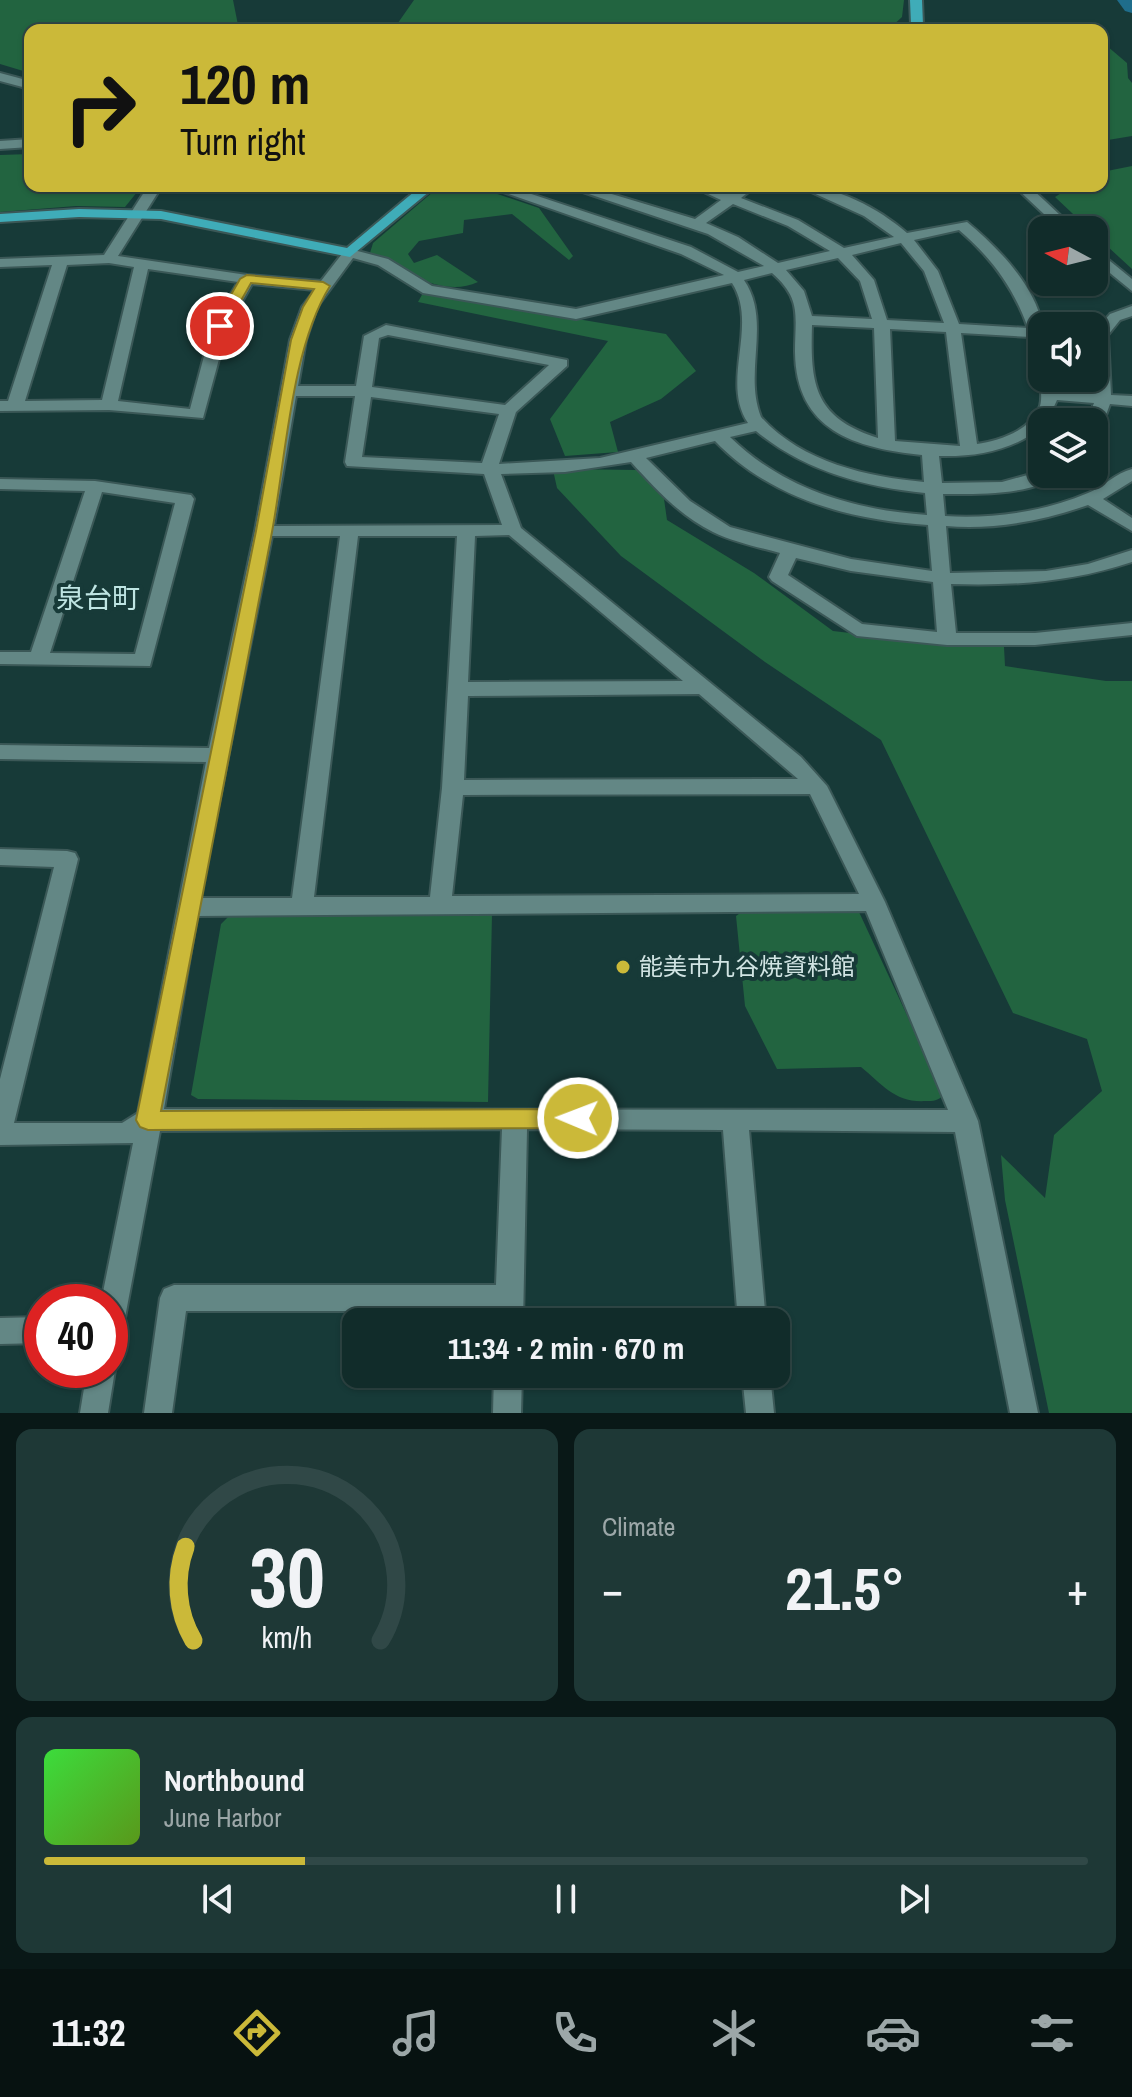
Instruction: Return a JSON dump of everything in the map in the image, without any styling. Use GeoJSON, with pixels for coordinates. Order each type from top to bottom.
{"type":"FeatureCollection","features":[{"type":"Feature","properties":{"kind":"main road"},"geometry":{"type":"LineString","coordinates":[[916,0],[917,24]]}},
{"type":"Feature","properties":{"kind":"main road"},"geometry":{"type":"LineString","coordinates":[[0,218],[79,213],[138,214],[217,224],[350,253],[422,192]]}},
{"type":"Feature","properties":{"kind":"street"},"geometry":{"type":"LineString","coordinates":[[0,77],[24,83]]}},
{"type":"Feature","properties":{"kind":"street"},"geometry":{"type":"LineString","coordinates":[[0,145],[24,143]]}},
{"type":"Feature","properties":{"kind":"street"},"geometry":{"type":"LineString","coordinates":[[109,259],[151,192]]}},
{"type":"Feature","properties":{"kind":"street"},"geometry":{"type":"LineString","coordinates":[[511,192],[683,249],[736,278],[750,305],[746,378],[751,414],[759,425],[788,447],[829,468],[879,480],[960,489],[1017,486],[1028,482]]}},
{"type":"Feature","properties":{"kind":"street"},"geometry":{"type":"LineString","coordinates":[[554,206],[577,192]]}},
{"type":"Feature","properties":{"kind":"street"},"geometry":{"type":"LineString","coordinates":[[595,192],[695,225],[749,250],[797,291],[805,312],[802,374],[808,393],[827,420],[851,437],[887,446],[930,451],[1004,445],[1030,430],[1049,412],[1050,392]]}},
{"type":"Feature","properties":{"kind":"street"},"geometry":{"type":"LineString","coordinates":[[715,192],[793,223],[841,252],[867,280],[884,335],[887,446]]}},
{"type":"Feature","properties":{"kind":"street"},"geometry":{"type":"LineString","coordinates":[[695,225],[740,192]]}},
{"type":"Feature","properties":{"kind":"street"},"geometry":{"type":"LineString","coordinates":[[819,192],[869,213],[902,237],[933,270],[942,288],[953,329],[969,449]]}},
{"type":"Feature","properties":{"kind":"street"},"geometry":{"type":"LineString","coordinates":[[1028,192],[1054,216]]}},
{"type":"Feature","properties":{"kind":"street"},"geometry":{"type":"LineString","coordinates":[[117,1284],[187,907],[264,531],[298,340],[310,307],[350,253],[383,262],[428,290],[576,314],[962,225],[999,257],[1014,278],[1029,312]]}},
{"type":"Feature","properties":{"kind":"street"},"geometry":{"type":"LineString","coordinates":[[0,263],[109,259],[247,279],[323,286]]}},
{"type":"Feature","properties":{"kind":"street"},"geometry":{"type":"LineString","coordinates":[[61,260],[7,406],[109,405],[197,415],[220,326],[247,279]]}},
{"type":"Feature","properties":{"kind":"street"},"geometry":{"type":"LineString","coordinates":[[109,405],[142,263]]}},
{"type":"Feature","properties":{"kind":"street"},"geometry":{"type":"LineString","coordinates":[[1108,265],[1132,287]]}},
{"type":"Feature","properties":{"kind":"street"},"geometry":{"type":"LineString","coordinates":[[1100,408],[1103,400],[1100,334],[1115,317],[1132,311]]}},
{"type":"Feature","properties":{"kind":"street"},"geometry":{"type":"LineString","coordinates":[[805,320],[1028,333]]}},
{"type":"Feature","properties":{"kind":"street"},"geometry":{"type":"LineString","coordinates":[[759,425],[604,463],[536,471],[490,467],[353,462],[372,336],[386,330],[561,363],[509,410],[490,467],[513,530],[794,762],[817,786],[874,902],[965,1121],[1024,1413]]}},
{"type":"Feature","properties":{"kind":"street"},"geometry":{"type":"LineString","coordinates":[[289,391],[364,391],[509,410]]}},
{"type":"Feature","properties":{"kind":"street"},"geometry":{"type":"LineString","coordinates":[[1073,392],[1103,400],[1132,401]]}},
{"type":"Feature","properties":{"kind":"street"},"geometry":{"type":"LineString","coordinates":[[718,434],[741,457],[772,480],[810,497],[901,519],[936,522],[1042,513],[1093,500],[1132,474]]}},
{"type":"Feature","properties":{"kind":"street"},"geometry":{"type":"LineString","coordinates":[[930,451],[947,639]]}},
{"type":"Feature","properties":{"kind":"street"},"geometry":{"type":"LineString","coordinates":[[635,456],[680,503],[719,528],[800,556],[940,577],[1001,581],[1054,576],[1117,563],[1132,556]]}},
{"type":"Feature","properties":{"kind":"street"},"geometry":{"type":"LineString","coordinates":[[0,484],[95,486],[185,499],[143,661],[0,658]]}},
{"type":"Feature","properties":{"kind":"street"},"geometry":{"type":"LineString","coordinates":[[39,657],[95,486]]}},
{"type":"Feature","properties":{"kind":"street"},"geometry":{"type":"LineString","coordinates":[[1093,500],[1132,526]]}},
{"type":"Feature","properties":{"kind":"street"},"geometry":{"type":"LineString","coordinates":[[302,905],[350,529]]}},
{"type":"Feature","properties":{"kind":"street"},"geometry":{"type":"LineString","coordinates":[[440,906],[453,788],[466,529]]}},
{"type":"Feature","properties":{"kind":"street"},"geometry":{"type":"LineString","coordinates":[[264,531],[513,530]]}},
{"type":"Feature","properties":{"kind":"street"},"geometry":{"type":"LineString","coordinates":[[790,551],[778,577],[857,630],[947,639],[1035,639],[1132,629]]}},
{"type":"Feature","properties":{"kind":"street"},"geometry":{"type":"LineString","coordinates":[[458,689],[702,687]]}},
{"type":"Feature","properties":{"kind":"street"},"geometry":{"type":"LineString","coordinates":[[0,752],[218,755]]}},
{"type":"Feature","properties":{"kind":"street"},"geometry":{"type":"LineString","coordinates":[[453,788],[817,786]]}},
{"type":"Feature","properties":{"kind":"street"},"geometry":{"type":"LineString","coordinates":[[0,857],[67,859],[0,1131],[126,1134],[148,1120],[515,1118],[965,1121]]}},
{"type":"Feature","properties":{"kind":"street"},"geometry":{"type":"LineString","coordinates":[[187,907],[874,902]]}},
{"type":"Feature","properties":{"kind":"street"},"geometry":{"type":"LineString","coordinates":[[510,1308],[515,1118]]}},
{"type":"Feature","properties":{"kind":"street"},"geometry":{"type":"LineString","coordinates":[[735,1120],[751,1308]]}},
{"type":"Feature","properties":{"kind":"street"},"geometry":{"type":"LineString","coordinates":[[158,1413],[174,1298],[454,1308]]}},
{"type":"Feature","properties":{"kind":"street"},"geometry":{"type":"LineString","coordinates":[[0,1331],[24,1330]]}},
{"type":"Feature","properties":{"kind":"street"},"geometry":{"type":"LineString","coordinates":[[94,1413],[98,1388]]}},
{"type":"Feature","properties":{"kind":"street"},"geometry":{"type":"LineString","coordinates":[[507,1413],[508,1388]]}},
{"type":"Feature","properties":{"kind":"street"},"geometry":{"type":"LineString","coordinates":[[757,1388],[760,1413]]}},
{"type":"Feature","properties":{"kind":"green space"},"geometry":{"type":"Polygon","coordinates":[[[0,0],[233,0],[238,24],[24,24],[24,71],[0,64],[0,0]]]}},
{"type":"Feature","properties":{"kind":"green space"},"geometry":{"type":"Polygon","coordinates":[[[414,0],[904,0],[902,17],[894,24],[397,24],[414,0]]]}},
{"type":"Feature","properties":{"kind":"green space"},"geometry":{"type":"Polygon","coordinates":[[[1108,47],[1127,63],[1128,78],[1132,83],[1132,136],[1108,140],[1108,47]]]}},
{"type":"Feature","properties":{"kind":"green space"},"geometry":{"type":"Polygon","coordinates":[[[24,154],[24,192],[137,192],[125,207],[76,206],[0,212],[0,155],[24,154]]]}},
{"type":"Feature","properties":{"kind":"green space"},"geometry":{"type":"Polygon","coordinates":[[[1132,166],[1132,269],[1108,247],[1108,216],[1075,216],[1055,197],[1063,192],[1108,192],[1108,171],[1132,166]]]}},
{"type":"Feature","properties":{"kind":"green space"},"geometry":{"type":"Polygon","coordinates":[[[433,192],[492,192],[539,208],[573,256],[569,260],[512,214],[464,220],[463,233],[419,241],[408,254],[414,263],[437,255],[478,282],[450,287],[422,280],[370,253],[373,243],[433,192]]]}},
{"type":"Feature","properties":{"kind":"green space"},"geometry":{"type":"Polygon","coordinates":[[[423,293],[666,334],[696,371],[661,399],[610,422],[618,452],[565,456],[550,419],[608,341],[418,302],[423,293]]]}},
{"type":"Feature","properties":{"kind":"green space"},"geometry":{"type":"Polygon","coordinates":[[[553,470],[637,470],[664,499],[667,520],[754,573],[833,631],[935,643],[1004,647],[1005,666],[1106,681],[1132,681],[1132,1413],[1049,1413],[1005,1200],[1001,1155],[1045,1198],[1054,1135],[1102,1091],[1087,1039],[1013,1013],[881,740],[765,662],[621,556],[557,488],[553,470]]]}},
{"type":"Feature","properties":{"kind":"green space"},"geometry":{"type":"Polygon","coordinates":[[[743,911],[859,912],[944,1095],[933,1101],[906,1099],[890,1092],[861,1067],[777,1069],[745,1006],[736,916],[743,911]]]}},
{"type":"Feature","properties":{"kind":"green space"},"geometry":{"type":"Polygon","coordinates":[[[492,914],[488,1102],[198,1099],[191,1095],[221,924],[228,917],[492,914]]]}},
{"type":"Feature","properties":{"kind":"waterway"},"geometry":{"type":"LineString","coordinates":[[1127,0],[1132,7]]}},
{"type":"Feature","properties":{"kind":"place","name":"能美市九谷焼資料館"},"geometry":{"type":"Point","coordinates":[623,967]}},
{"type":"Feature","properties":{"kind":"district","name":"泉台町"},"geometry":{"type":"Point","coordinates":[98,598]}},
{"type":"Feature","properties":{"kind":"route"},"geometry":{"type":"LineString","coordinates":[[220,326],[247,279],[323,286],[310,307],[298,340],[264,531],[187,907],[148,1120],[578,1118]]}}]}
